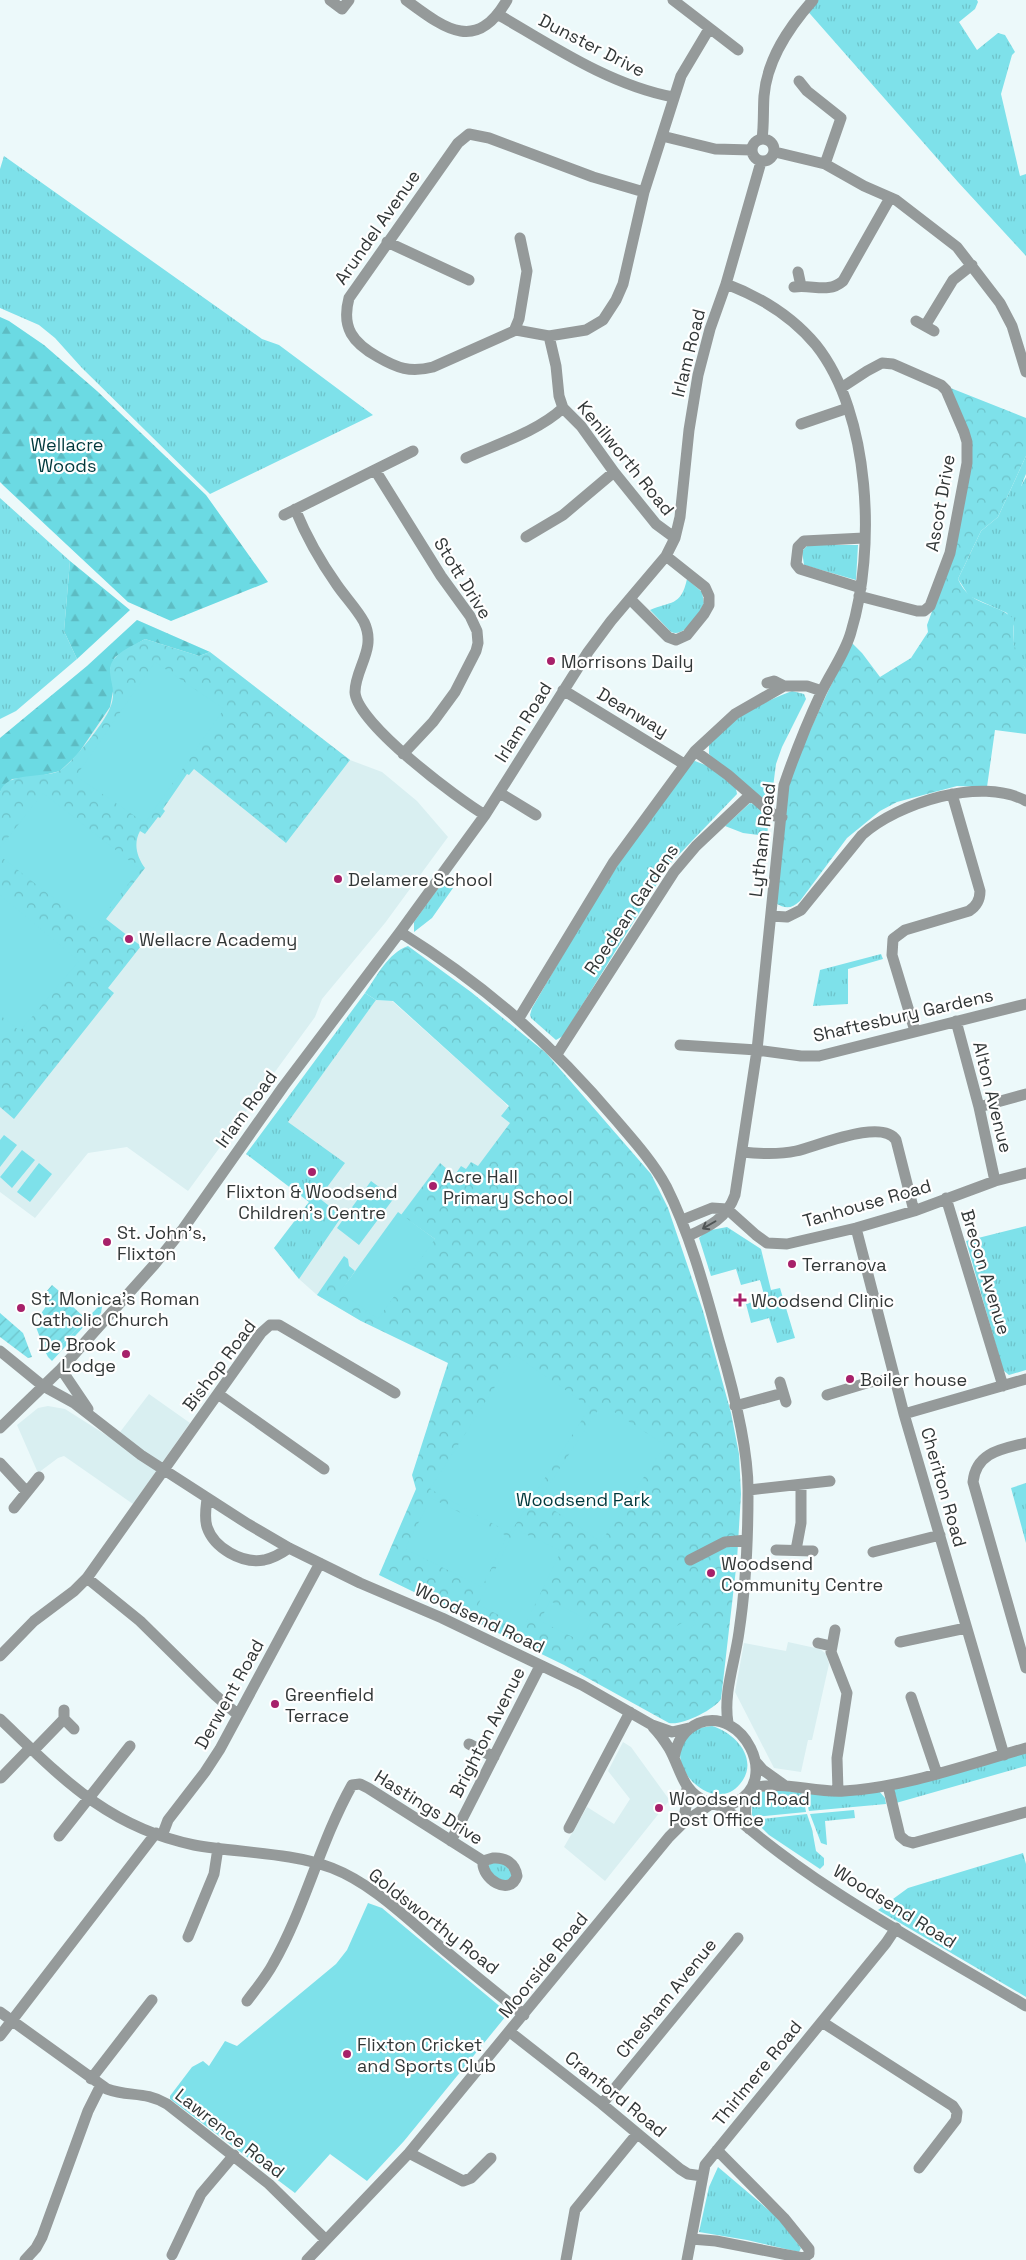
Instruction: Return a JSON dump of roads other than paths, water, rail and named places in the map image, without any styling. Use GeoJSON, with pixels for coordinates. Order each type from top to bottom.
{"type":"FeatureCollection","features":[{"type":"Feature","properties":{"kind":"street"},"geometry":{"type":"LineString","coordinates":[[330,0],[346,5]]}},
{"type":"Feature","properties":{"kind":"street"},"geometry":{"type":"LineString","coordinates":[[406,0],[450,30],[473,30],[492,21],[507,0]]}},
{"type":"Feature","properties":{"kind":"street"},"geometry":{"type":"LineString","coordinates":[[673,0],[709,29],[735,44]]}},
{"type":"Feature","properties":{"kind":"street"},"geometry":{"type":"LineString","coordinates":[[762,139],[764,96],[768,77],[786,34],[813,0]]}},
{"type":"Feature","properties":{"kind":"street","name":"Dunster Drive"},"geometry":{"type":"LineString","coordinates":[[498,15],[611,78],[653,93],[673,97]]}},
{"type":"Feature","properties":{"kind":"street"},"geometry":{"type":"LineString","coordinates":[[525,244],[527,271],[519,319],[514,331],[549,336],[586,330],[603,320],[611,310],[622,284],[644,192],[673,97],[686,64],[709,29]]}},
{"type":"Feature","properties":{"kind":"street"},"geometry":{"type":"LineString","coordinates":[[799,82],[807,91],[841,118],[825,164]]}},
{"type":"Feature","properties":{"kind":"street","name":"Arundel Avenue"},"geometry":{"type":"LineString","coordinates":[[514,331],[433,367],[420,371],[408,371],[396,368],[362,348],[351,334],[346,309],[352,293],[387,242],[458,143],[469,134],[489,138],[593,177],[644,192]]}},
{"type":"Feature","properties":{"kind":"street"},"geometry":{"type":"LineString","coordinates":[[662,136],[715,149],[752,150]]}},
{"type":"Feature","properties":{"kind":"street"},"geometry":{"type":"LineString","coordinates":[[762,139],[772,143],[774,152],[768,160],[761,162],[755,159],[752,150],[754,144],[762,139]]}},
{"type":"Feature","properties":{"kind":"street"},"geometry":{"type":"LineString","coordinates":[[774,152],[825,164],[908,208],[956,247],[1000,303],[1012,326],[1026,372]]}},
{"type":"Feature","properties":{"kind":"street","name":"Irlam Road"},"geometry":{"type":"LineString","coordinates":[[0,1428],[61,1369],[154,1265],[183,1229],[283,1087],[400,932],[485,815],[563,690],[611,621],[666,556],[675,538],[680,517],[688,430],[698,375],[710,329],[726,284],[761,162]]}},
{"type":"Feature","properties":{"kind":"street"},"geometry":{"type":"LineString","coordinates":[[798,272],[798,286],[828,289],[843,281],[890,198]]}},
{"type":"Feature","properties":{"kind":"street"},"geometry":{"type":"LineString","coordinates":[[387,242],[465,274]]}},
{"type":"Feature","properties":{"kind":"street"},"geometry":{"type":"LineString","coordinates":[[925,326],[953,280],[972,265]]}},
{"type":"Feature","properties":{"kind":"street","name":"Lytham Road"},"geometry":{"type":"LineString","coordinates":[[688,1236],[711,1226],[728,1209],[735,1195],[757,1050],[784,784],[822,691],[841,658],[851,633],[860,592],[864,538],[865,486],[848,408],[828,361],[815,344],[779,309],[726,284]]}},
{"type":"Feature","properties":{"kind":"street","name":"Kenilworth Road"},"geometry":{"type":"LineString","coordinates":[[549,336],[556,366],[559,396],[563,408],[580,426],[656,524],[675,538]]}},
{"type":"Feature","properties":{"kind":"street","name":"Ascot Drive"},"geometry":{"type":"LineString","coordinates":[[841,388],[882,363],[894,364],[933,380],[946,390],[967,442],[967,464],[950,553],[930,606],[924,611],[917,610],[860,592]]}},
{"type":"Feature","properties":{"kind":"street"},"geometry":{"type":"LineString","coordinates":[[466,458],[536,427],[554,417],[563,408]]}},
{"type":"Feature","properties":{"kind":"street"},"geometry":{"type":"LineString","coordinates":[[801,424],[848,408]]}},
{"type":"Feature","properties":{"kind":"street"},"geometry":{"type":"LineString","coordinates":[[284,515],[413,451]]}},
{"type":"Feature","properties":{"kind":"street","name":"Stott Drive"},"geometry":{"type":"LineString","coordinates":[[375,470],[441,576],[470,616],[477,631],[476,651],[455,692],[433,722],[403,754]]}},
{"type":"Feature","properties":{"kind":"street"},"geometry":{"type":"LineString","coordinates":[[526,537],[563,515],[614,472]]}},
{"type":"Feature","properties":{"kind":"street"},"geometry":{"type":"LineString","coordinates":[[295,509],[317,555],[364,623],[368,645],[366,658],[355,690],[356,697],[381,731],[403,754],[466,804],[485,815]]}},
{"type":"Feature","properties":{"kind":"street"},"geometry":{"type":"LineString","coordinates":[[860,592],[800,569],[796,564],[797,550],[804,541],[864,538]]}},
{"type":"Feature","properties":{"kind":"street"},"geometry":{"type":"LineString","coordinates":[[630,599],[668,637],[676,640],[687,635],[709,605],[709,596],[704,587],[666,556]]}},
{"type":"Feature","properties":{"kind":"street"},"geometry":{"type":"LineString","coordinates":[[768,683],[774,682],[784,686],[807,686],[822,691]]}},
{"type":"Feature","properties":{"kind":"street","name":"Roedean Gardens"},"geometry":{"type":"LineString","coordinates":[[519,1018],[614,863],[684,764],[695,751],[735,714],[784,686]]}},
{"type":"Feature","properties":{"kind":"street","name":"Deanway"},"geometry":{"type":"LineString","coordinates":[[563,690],[684,764]]}},
{"type":"Feature","properties":{"kind":"street"},"geometry":{"type":"LineString","coordinates":[[695,751],[728,775],[749,796],[775,816],[782,817]]}},
{"type":"Feature","properties":{"kind":"street"},"geometry":{"type":"LineString","coordinates":[[771,916],[787,917],[802,910],[852,845],[874,824],[901,809],[952,794],[992,792],[1006,794],[1026,801]]}},
{"type":"Feature","properties":{"kind":"street"},"geometry":{"type":"LineString","coordinates":[[500,793],[536,815]]}},
{"type":"Feature","properties":{"kind":"street"},"geometry":{"type":"LineString","coordinates":[[915,1031],[892,955],[893,939],[905,930],[970,911],[978,903],[980,896],[952,794]]}},
{"type":"Feature","properties":{"kind":"street","name":"Roedean Gardens"},"geometry":{"type":"LineString","coordinates":[[557,1054],[677,867],[696,846],[749,796]]}},
{"type":"Feature","properties":{"kind":"street"},"geometry":{"type":"LineString","coordinates":[[400,932],[461,973],[519,1018],[557,1054],[644,1153],[664,1184],[682,1220],[723,1354],[735,1406],[749,1490],[747,1540],[739,1632],[727,1699],[728,1723]]}},
{"type":"Feature","properties":{"kind":"street","name":"Shaftesbury Gardens"},"geometry":{"type":"LineString","coordinates":[[757,1050],[801,1056],[819,1056],[1026,1004]]}},
{"type":"Feature","properties":{"kind":"street","name":"Alton Avenue"},"geometry":{"type":"LineString","coordinates":[[956,1021],[979,1107],[995,1181]]}},
{"type":"Feature","properties":{"kind":"street"},"geometry":{"type":"LineString","coordinates":[[680,1045],[757,1050]]}},
{"type":"Feature","properties":{"kind":"street"},"geometry":{"type":"LineString","coordinates":[[979,1107],[1026,1094]]}},
{"type":"Feature","properties":{"kind":"street"},"geometry":{"type":"LineString","coordinates":[[742,1152],[777,1154],[796,1152],[868,1131],[887,1132],[894,1136],[896,1140],[914,1211]]}},
{"type":"Feature","properties":{"kind":"street","name":"Tanhouse Road"},"geometry":{"type":"LineString","coordinates":[[728,1209],[756,1236],[767,1243],[787,1244],[856,1228],[914,1211],[995,1181],[1026,1174]]}},
{"type":"Feature","properties":{"kind":"street","name":"Brecon Avenue"},"geometry":{"type":"LineString","coordinates":[[946,1198],[1003,1386]]}},
{"type":"Feature","properties":{"kind":"street"},"geometry":{"type":"LineString","coordinates":[[682,1220],[712,1208],[728,1209]]}},
{"type":"Feature","properties":{"kind":"street","name":"Cheriton Road"},"geometry":{"type":"LineString","coordinates":[[856,1228],[904,1414],[1004,1755]]}},
{"type":"Feature","properties":{"kind":"street","name":"Bishop Road"},"geometry":{"type":"LineString","coordinates":[[0,1656],[34,1621],[74,1591],[87,1578],[261,1333],[270,1325],[279,1325],[395,1393]]}},
{"type":"Feature","properties":{"kind":"street","name":"Woodsend Road"},"geometry":{"type":"LineString","coordinates":[[0,1350],[43,1386],[74,1403],[94,1417],[119,1439],[207,1499],[290,1548],[360,1583],[442,1618],[582,1685],[652,1725],[672,1732],[689,1728]]}},
{"type":"Feature","properties":{"kind":"street","name":"Woodsend Road"},"geometry":{"type":"LineString","coordinates":[[61,1369],[94,1417]]}},
{"type":"Feature","properties":{"kind":"street"},"geometry":{"type":"LineString","coordinates":[[827,1396],[870,1382],[896,1379]]}},
{"type":"Feature","properties":{"kind":"street"},"geometry":{"type":"LineString","coordinates":[[904,1414],[1026,1379]]}},
{"type":"Feature","properties":{"kind":"street"},"geometry":{"type":"LineString","coordinates":[[735,1406],[783,1392]]}},
{"type":"Feature","properties":{"kind":"street"},"geometry":{"type":"LineString","coordinates":[[218,1394],[324,1468]]}},
{"type":"Feature","properties":{"kind":"street"},"geometry":{"type":"LineString","coordinates":[[1026,1443],[992,1452],[977,1466],[973,1482],[1026,1668]]}},
{"type":"Feature","properties":{"kind":"street"},"geometry":{"type":"LineString","coordinates":[[0,1463],[26,1491]]}},
{"type":"Feature","properties":{"kind":"street"},"geometry":{"type":"LineString","coordinates":[[14,1508],[39,1477]]}},
{"type":"Feature","properties":{"kind":"street"},"geometry":{"type":"LineString","coordinates":[[749,1490],[830,1481]]}},
{"type":"Feature","properties":{"kind":"street"},"geometry":{"type":"LineString","coordinates":[[796,1550],[800,1523],[801,1485]]}},
{"type":"Feature","properties":{"kind":"street"},"geometry":{"type":"LineString","coordinates":[[207,1499],[206,1525],[211,1536],[220,1546],[231,1553],[246,1559],[264,1560],[290,1548]]}},
{"type":"Feature","properties":{"kind":"street"},"geometry":{"type":"LineString","coordinates":[[873,1552],[940,1534]]}},
{"type":"Feature","properties":{"kind":"street"},"geometry":{"type":"LineString","coordinates":[[690,1560],[725,1542],[747,1540]]}},
{"type":"Feature","properties":{"kind":"street"},"geometry":{"type":"LineString","coordinates":[[776,1550],[812,1551]]}},
{"type":"Feature","properties":{"kind":"street","name":"Derwent Road"},"geometry":{"type":"LineString","coordinates":[[0,2036],[159,1835],[168,1820],[205,1772],[220,1749],[237,1714],[320,1564]]}},
{"type":"Feature","properties":{"kind":"street"},"geometry":{"type":"LineString","coordinates":[[87,1578],[140,1621],[214,1695],[237,1714]]}},
{"type":"Feature","properties":{"kind":"street"},"geometry":{"type":"LineString","coordinates":[[900,1642],[966,1628]]}},
{"type":"Feature","properties":{"kind":"street"},"geometry":{"type":"LineString","coordinates":[[835,1630],[831,1646],[833,1659],[847,1693],[837,1758],[838,1791]]}},
{"type":"Feature","properties":{"kind":"street"},"geometry":{"type":"LineString","coordinates":[[818,1643],[831,1646]]}},
{"type":"Feature","properties":{"kind":"street","name":"Brighton Avenue"},"geometry":{"type":"LineString","coordinates":[[450,1841],[540,1666]]}},
{"type":"Feature","properties":{"kind":"street"},"geometry":{"type":"LineString","coordinates":[[911,1697],[937,1774]]}},
{"type":"Feature","properties":{"kind":"street"},"geometry":{"type":"LineString","coordinates":[[727,1699],[721,1710],[710,1720],[689,1728],[677,1745],[674,1758],[687,1787],[694,1795],[711,1804],[724,1806],[750,1791],[784,1785],[821,1792],[888,1786],[1026,1748]]}},
{"type":"Feature","properties":{"kind":"street"},"geometry":{"type":"LineString","coordinates":[[568,1828],[630,1712]]}},
{"type":"Feature","properties":{"kind":"street"},"geometry":{"type":"LineString","coordinates":[[1,1778],[32,1749],[64,1714],[74,1729]]}},
{"type":"Feature","properties":{"kind":"street","name":"Goldsworthy Road"},"geometry":{"type":"LineString","coordinates":[[0,1719],[54,1772],[89,1800],[127,1823],[159,1835],[194,1844],[315,1862],[350,1877],[386,1901],[524,2015]]}},
{"type":"Feature","properties":{"kind":"street"},"geometry":{"type":"LineString","coordinates":[[710,1720],[728,1723],[744,1739],[756,1762],[784,1785]]}},
{"type":"Feature","properties":{"kind":"street","name":"Woodsend Road"},"geometry":{"type":"LineString","coordinates":[[652,1725],[674,1758]]}},
{"type":"Feature","properties":{"kind":"street"},"geometry":{"type":"LineString","coordinates":[[469,1744],[494,1757]]}},
{"type":"Feature","properties":{"kind":"street"},"geometry":{"type":"LineString","coordinates":[[59,1836],[130,1746]]}},
{"type":"Feature","properties":{"kind":"street"},"geometry":{"type":"LineString","coordinates":[[750,1830],[746,1820],[745,1807],[757,1775],[756,1762]]}},
{"type":"Feature","properties":{"kind":"street","name":"Hastings Drive"},"geometry":{"type":"LineString","coordinates":[[315,1862],[352,1785],[360,1784],[483,1862]]}},
{"type":"Feature","properties":{"kind":"street"},"geometry":{"type":"LineString","coordinates":[[888,1786],[900,1836],[906,1841],[913,1843],[1026,1812]]}},
{"type":"Feature","properties":{"kind":"street"},"geometry":{"type":"LineString","coordinates":[[683,1823],[687,1787]]}},
{"type":"Feature","properties":{"kind":"street","name":"Moorside Road"},"geometry":{"type":"LineString","coordinates":[[307,2260],[410,2153],[669,1837],[683,1823],[711,1804]]}},
{"type":"Feature","properties":{"kind":"street","name":"Woodsend Road"},"geometry":{"type":"LineString","coordinates":[[724,1806],[763,1841],[850,1902],[1026,2006]]}},
{"type":"Feature","properties":{"kind":"street"},"geometry":{"type":"LineString","coordinates":[[188,1937],[214,1874],[218,1848]]}},
{"type":"Feature","properties":{"kind":"street"},"geometry":{"type":"LineString","coordinates":[[247,2001],[277,1956],[296,1916],[315,1862]]}},
{"type":"Feature","properties":{"kind":"street","name":"Thirlmere Road"},"geometry":{"type":"LineString","coordinates":[[687,2260],[705,2165],[886,1943],[896,1928]]}},
{"type":"Feature","properties":{"kind":"street","name":"Chesham Avenue"},"geometry":{"type":"LineString","coordinates":[[602,2104],[738,1938]]}},
{"type":"Feature","properties":{"kind":"street"},"geometry":{"type":"LineString","coordinates":[[25,2260],[36,2248],[42,2237],[88,2111],[96,2082],[152,2000]]}},
{"type":"Feature","properties":{"kind":"street","name":"Lawrence Road"},"geometry":{"type":"LineString","coordinates":[[0,2012],[96,2082],[116,2092],[155,2097],[234,2155],[276,2190],[326,2240]]}},
{"type":"Feature","properties":{"kind":"street"},"geometry":{"type":"LineString","coordinates":[[822,2022],[953,2106],[957,2112],[956,2120],[919,2168]]}},
{"type":"Feature","properties":{"kind":"street","name":"Cranford Road"},"geometry":{"type":"LineString","coordinates":[[510,2032],[602,2104],[680,2169],[688,2174],[702,2176]]}},
{"type":"Feature","properties":{"kind":"street"},"geometry":{"type":"LineString","coordinates":[[566,2260],[575,2210],[637,2134]]}},
{"type":"Feature","properties":{"kind":"street"},"geometry":{"type":"LineString","coordinates":[[691,2239],[716,2241],[802,2258],[812,2258],[809,2249],[784,2218],[717,2150]]}},
{"type":"Feature","properties":{"kind":"street"},"geometry":{"type":"LineString","coordinates":[[410,2153],[463,2181],[471,2178],[490,2158]]}},
{"type":"Feature","properties":{"kind":"street"},"geometry":{"type":"LineString","coordinates":[[172,2255],[201,2194],[234,2155]]}},
{"type":"Feature","properties":{"kind":"place","name":"Morrisons Daily"},"geometry":{"type":"Point","coordinates":[551,661]}},
{"type":"Feature","properties":{"kind":"place","name":"Delamere School"},"geometry":{"type":"Point","coordinates":[338,879]}},
{"type":"Feature","properties":{"kind":"place","name":"Wellacre Academy"},"geometry":{"type":"Point","coordinates":[129,939]}},
{"type":"Feature","properties":{"kind":"place","name":"Flixton & Woodsend Children's Centre"},"geometry":{"type":"Point","coordinates":[312,1172]}},
{"type":"Feature","properties":{"kind":"place","name":"Acre Hall Primary School"},"geometry":{"type":"Point","coordinates":[433,1186]}},
{"type":"Feature","properties":{"kind":"place","name":"St. John's, Flixton"},"geometry":{"type":"Point","coordinates":[107,1242]}},
{"type":"Feature","properties":{"kind":"place","name":"Terranova"},"geometry":{"type":"Point","coordinates":[792,1264]}},
{"type":"Feature","properties":{"kind":"place","name":"Woodsend Clinic"},"geometry":{"type":"Point","coordinates":[740,1300]}},
{"type":"Feature","properties":{"kind":"place","name":"St. Monica's Roman Catholic Church"},"geometry":{"type":"Point","coordinates":[21,1308]}},
{"type":"Feature","properties":{"kind":"place","name":"De Brook Lodge"},"geometry":{"type":"Point","coordinates":[126,1354]}},
{"type":"Feature","properties":{"kind":"place","name":"Boiler house"},"geometry":{"type":"Point","coordinates":[850,1379]}},
{"type":"Feature","properties":{"kind":"place","name":"Woodsend Community Centre"},"geometry":{"type":"Point","coordinates":[711,1573]}},
{"type":"Feature","properties":{"kind":"place","name":"Greenfield Terrace"},"geometry":{"type":"Point","coordinates":[275,1704]}},
{"type":"Feature","properties":{"kind":"place","name":"Woodsend Road Post Office"},"geometry":{"type":"Point","coordinates":[659,1808]}},
{"type":"Feature","properties":{"kind":"place","name":"Flixton Cricket and Sports Club"},"geometry":{"type":"Point","coordinates":[347,2054]}},
{"type":"Feature","properties":{"kind":"park label","name":"Wellacre Woods"},"geometry":{"type":"Point","coordinates":[67,454]}},
{"type":"Feature","properties":{"kind":"park label","name":"Woodsend Park"},"geometry":{"type":"Point","coordinates":[583,1499]}}]}
